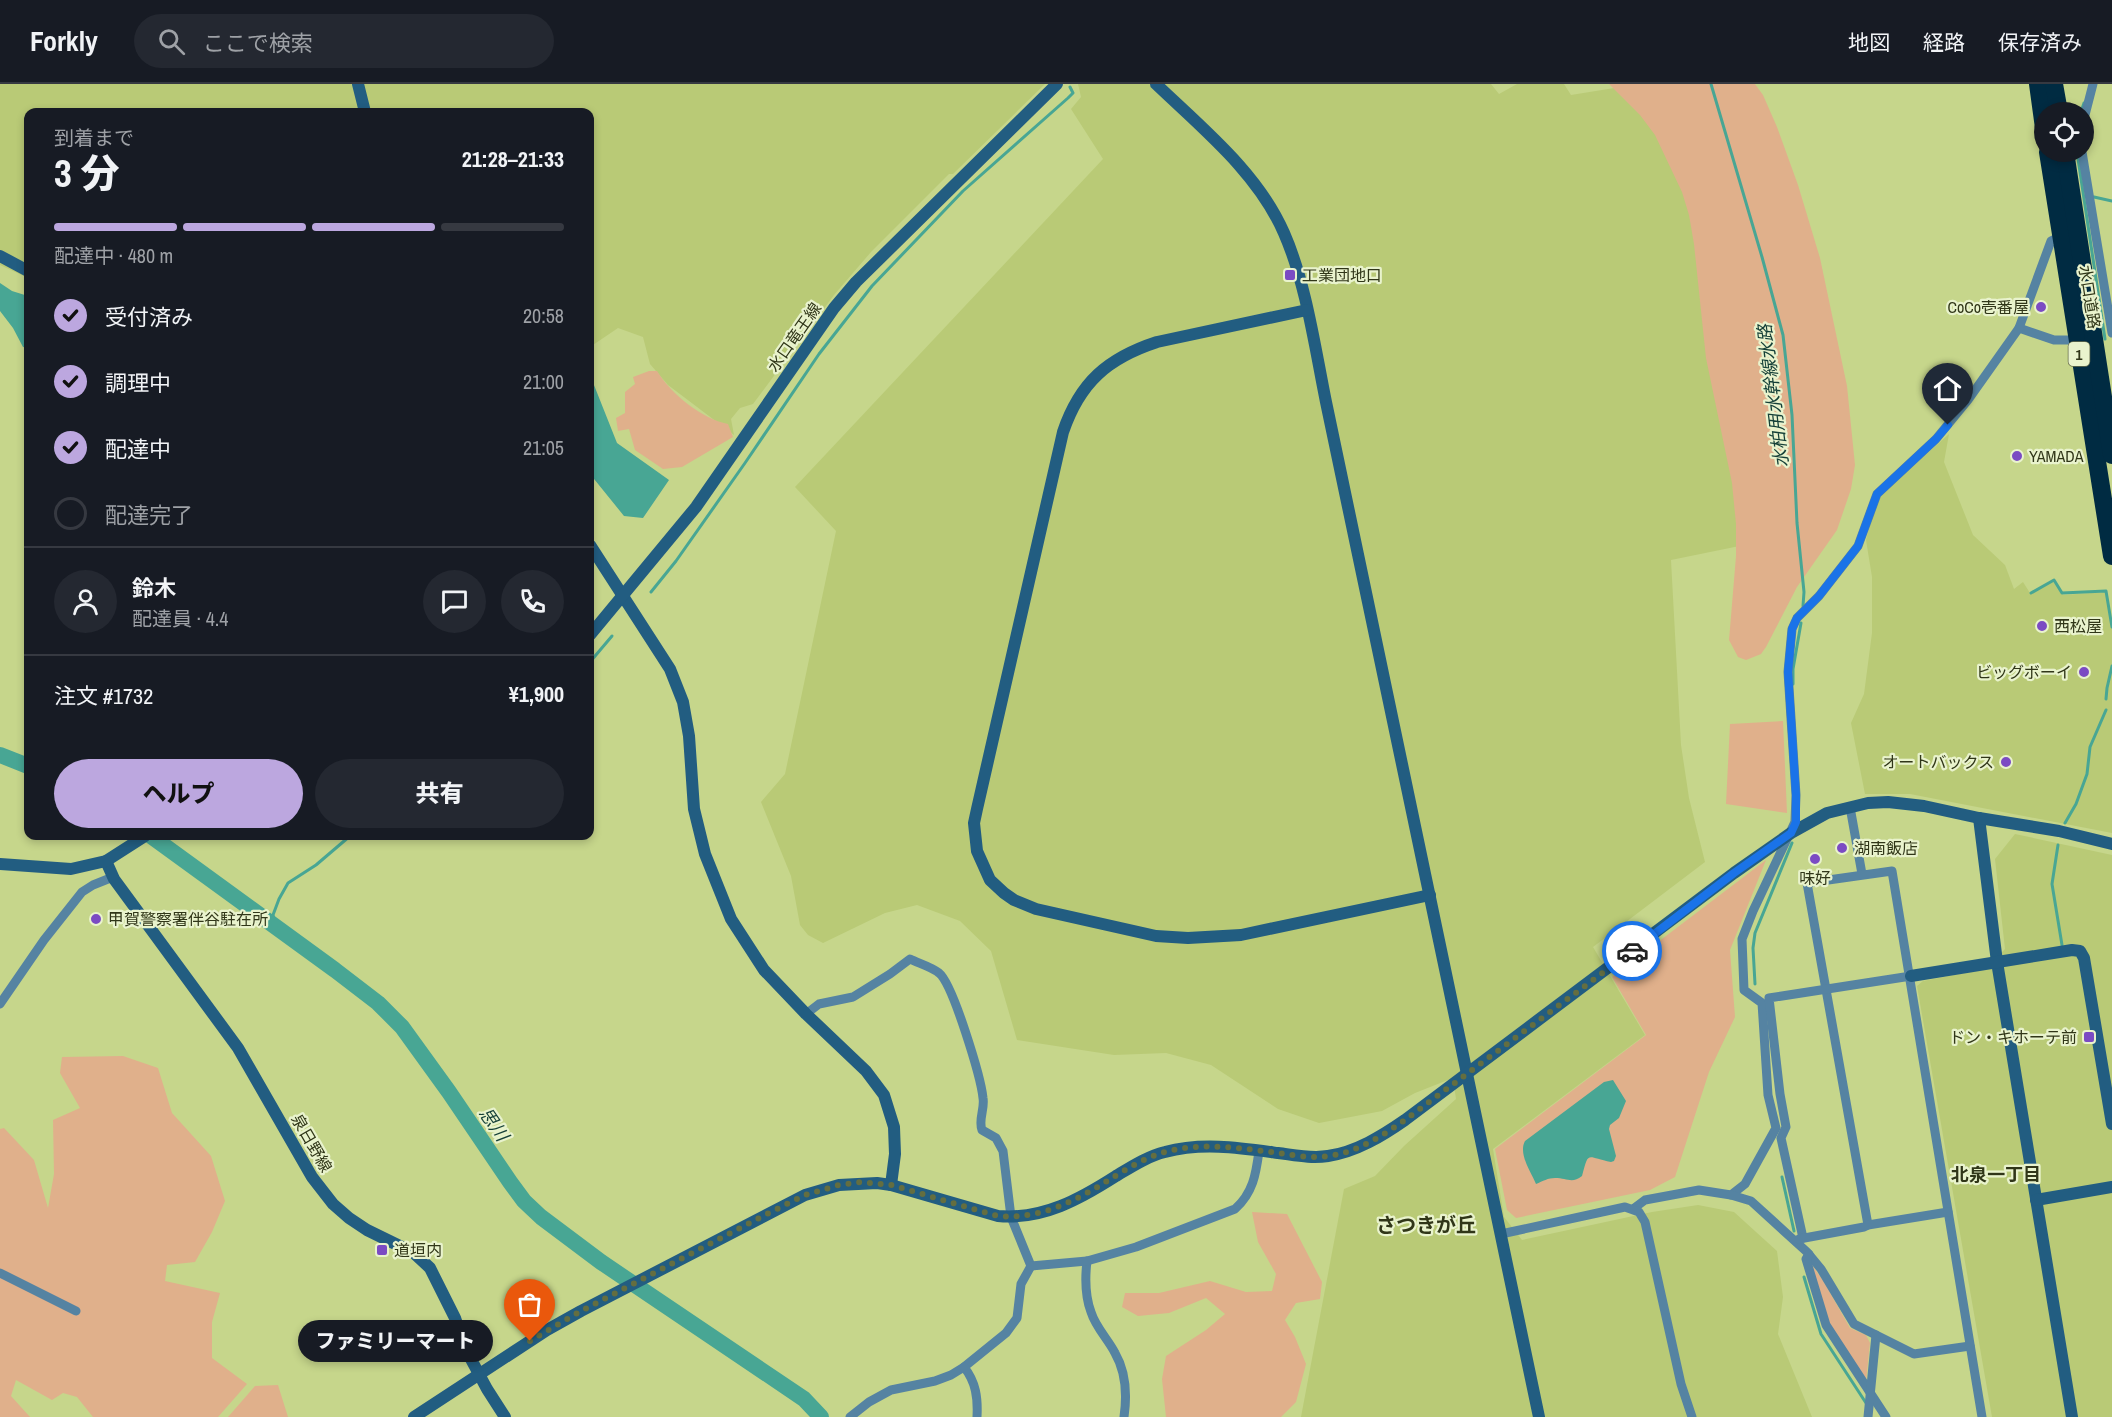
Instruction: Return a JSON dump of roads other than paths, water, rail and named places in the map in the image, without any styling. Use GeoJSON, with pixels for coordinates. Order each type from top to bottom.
{"type":"FeatureCollection","features":[{"type":"Feature","properties":{"kind":"highway"},"geometry":{"type":"LineString","coordinates":[[2038,84],[2040,102]]}},
{"type":"Feature","properties":{"kind":"highway"},"geometry":{"type":"LineString","coordinates":[[2054,84],[2057,102]]}},
{"type":"Feature","properties":{"kind":"highway","name":"水口道路"},"geometry":{"type":"LineString","coordinates":[[2050,162],[2112,556]]}},
{"type":"Feature","properties":{"kind":"highway","name":"水口道路"},"geometry":{"type":"LineString","coordinates":[[2067,162],[2112,455]]}},
{"type":"Feature","properties":{"kind":"street"},"geometry":{"type":"LineString","coordinates":[[358,84],[364,108]]}},
{"type":"Feature","properties":{"kind":"street","name":"水口竜王線"},"geometry":{"type":"LineString","coordinates":[[594,630],[696,507],[834,308],[856,282],[1057,84]]}},
{"type":"Feature","properties":{"kind":"street"},"geometry":{"type":"LineString","coordinates":[[1156,84],[1237,163],[1266,201],[1284,232],[1294,256],[1539,1417]]}},
{"type":"Feature","properties":{"kind":"street"},"geometry":{"type":"LineString","coordinates":[[2088,102],[2093,84]]}},
{"type":"Feature","properties":{"kind":"street"},"geometry":{"type":"LineString","coordinates":[[2084,162],[2112,333]]}},
{"type":"Feature","properties":{"kind":"street"},"geometry":{"type":"LineString","coordinates":[[1798,1239],[1781,1138],[1786,1127],[1780,1121],[1768,1095],[1762,1003],[1744,990],[1742,939],[1796,822],[1788,672],[1792,629],[1797,618],[1819,596],[1858,546],[1877,494],[1936,439],[1995,364],[2019,328],[2051,241],[2061,236]]}},
{"type":"Feature","properties":{"kind":"street"},"geometry":{"type":"LineString","coordinates":[[0,256],[24,269]]}},
{"type":"Feature","properties":{"kind":"street"},"geometry":{"type":"LineString","coordinates":[[1307,310],[1157,342],[1139,348],[1111,363],[1084,388],[1063,432],[977,808],[974,830],[977,851],[990,880],[1004,893],[1025,906],[1156,936],[1188,939],[1241,935],[1430,895]]}},
{"type":"Feature","properties":{"kind":"street"},"geometry":{"type":"LineString","coordinates":[[2019,328],[2054,340],[2077,340],[2096,354]]}},
{"type":"Feature","properties":{"kind":"street"},"geometry":{"type":"LineString","coordinates":[[594,551],[670,669],[683,702],[689,736],[694,809],[705,854],[731,919],[764,970],[866,1071],[884,1095],[894,1127],[895,1154],[891,1185]]}},
{"type":"Feature","properties":{"kind":"street"},"geometry":{"type":"LineString","coordinates":[[414,1417],[547,1330],[805,1195],[861,1182],[891,1185],[998,1216],[1011,1217],[1039,1214],[1060,1207],[1131,1167],[1163,1152],[1201,1147],[1224,1147],[1305,1157],[1327,1157],[1341,1154],[1383,1135],[1468,1074],[1734,873],[1791,833],[1827,813],[1868,803],[1888,802],[1924,806],[2112,843]]}},
{"type":"Feature","properties":{"kind":"street"},"geometry":{"type":"LineString","coordinates":[[1850,807],[1862,874]]}},
{"type":"Feature","properties":{"kind":"street"},"geometry":{"type":"LineString","coordinates":[[1979,818],[1997,962],[2072,1417]]}},
{"type":"Feature","properties":{"kind":"street"},"geometry":{"type":"LineString","coordinates":[[0,864],[71,869],[106,861],[139,840]]}},
{"type":"Feature","properties":{"kind":"street","name":"泉日野線"},"geometry":{"type":"LineString","coordinates":[[106,861],[113,876],[238,1048],[312,1177],[333,1204],[348,1218],[414,1253],[430,1268],[440,1286],[465,1348],[505,1417]]}},
{"type":"Feature","properties":{"kind":"street"},"geometry":{"type":"LineString","coordinates":[[1868,1225],[1807,883],[1892,871],[1982,1417]]}},
{"type":"Feature","properties":{"kind":"street"},"geometry":{"type":"LineString","coordinates":[[0,1004],[44,940],[82,892],[113,876]]}},
{"type":"Feature","properties":{"kind":"street"},"geometry":{"type":"LineString","coordinates":[[1731,1195],[1746,1184],[1780,1121],[1769,998],[2072,950],[2080,951],[2112,1125]]}},
{"type":"Feature","properties":{"kind":"street"},"geometry":{"type":"LineString","coordinates":[[806,1014],[819,1004],[853,997],[891,974],[910,959],[940,973],[954,997],[978,1076],[984,1100],[980,1125],[982,1130],[996,1138],[1003,1151],[1011,1217],[1030,1266],[1021,1284],[1017,1318],[1006,1333],[951,1375],[935,1381],[891,1390],[869,1402],[850,1417]]}},
{"type":"Feature","properties":{"kind":"street"},"geometry":{"type":"LineString","coordinates":[[1030,1266],[1087,1261],[1136,1247],[1235,1209],[1245,1200],[1255,1179],[1259,1151]]}},
{"type":"Feature","properties":{"kind":"street"},"geometry":{"type":"LineString","coordinates":[[2036,1200],[2112,1187]]}},
{"type":"Feature","properties":{"kind":"street"},"geometry":{"type":"LineString","coordinates":[[1633,1209],[1645,1200],[1688,1191],[1731,1195],[1751,1201],[1798,1239],[1821,1269],[1854,1324],[1914,1354],[1970,1346]]}},
{"type":"Feature","properties":{"kind":"street"},"geometry":{"type":"LineString","coordinates":[[1501,1234],[1617,1208],[1625,1207],[1639,1212],[1645,1222],[1681,1384],[1692,1417]]}},
{"type":"Feature","properties":{"kind":"street"},"geometry":{"type":"LineString","coordinates":[[1798,1239],[1948,1212]]}},
{"type":"Feature","properties":{"kind":"street"},"geometry":{"type":"LineString","coordinates":[[1809,1254],[1806,1259],[1826,1325],[1870,1398],[1886,1417]]}},
{"type":"Feature","properties":{"kind":"street"},"geometry":{"type":"LineString","coordinates":[[1087,1261],[1085,1283],[1090,1312],[1115,1352],[1122,1369],[1126,1400],[1124,1417]]}},
{"type":"Feature","properties":{"kind":"street"},"geometry":{"type":"LineString","coordinates":[[0,1273],[76,1311]]}},
{"type":"Feature","properties":{"kind":"street"},"geometry":{"type":"LineString","coordinates":[[1868,1417],[1876,1335]]}},
{"type":"Feature","properties":{"kind":"street"},"geometry":{"type":"LineString","coordinates":[[964,1367],[971,1376],[976,1391],[977,1417]]}},
{"type":"Feature","properties":{"kind":"water"},"geometry":{"type":"Polygon","coordinates":[[[0,283],[12,291],[24,295],[24,347],[13,328],[0,311],[0,283]]]}},
{"type":"Feature","properties":{"kind":"water"},"geometry":{"type":"Polygon","coordinates":[[[594,385],[617,443],[669,480],[643,518],[624,516],[594,479],[594,385]]]}},
{"type":"Feature","properties":{"kind":"water"},"geometry":{"type":"Polygon","coordinates":[[[1613,1080],[1626,1101],[1619,1118],[1610,1125],[1609,1129],[1616,1156],[1614,1161],[1590,1157],[1582,1176],[1578,1178],[1572,1180],[1552,1178],[1536,1184],[1524,1157],[1525,1141],[1604,1082],[1613,1080]]]}},
{"type":"Feature","properties":{"kind":"waterway","name":"水柏用水幹線水路"},"geometry":{"type":"LineString","coordinates":[[1711,84],[1783,335],[1792,415],[1797,523],[1804,592],[1803,606]]}},
{"type":"Feature","properties":{"kind":"waterway"},"geometry":{"type":"LineString","coordinates":[[651,592],[676,561],[819,354],[872,286],[963,191],[1073,93],[1070,87]]}},
{"type":"Feature","properties":{"kind":"waterway"},"geometry":{"type":"LineString","coordinates":[[2078,162],[2105,339]]}},
{"type":"Feature","properties":{"kind":"waterway"},"geometry":{"type":"LineString","coordinates":[[2094,197],[2112,201]]}},
{"type":"Feature","properties":{"kind":"waterway"},"geometry":{"type":"LineString","coordinates":[[2031,593],[2054,580],[2062,593],[2106,591],[2112,627]]}},
{"type":"Feature","properties":{"kind":"waterway","name":"水柏用水幹線水路"},"geometry":{"type":"LineString","coordinates":[[1793,684],[1793,669],[1801,623]]}},
{"type":"Feature","properties":{"kind":"waterway"},"geometry":{"type":"LineString","coordinates":[[594,657],[612,636]]}},
{"type":"Feature","properties":{"kind":"waterway"},"geometry":{"type":"LineString","coordinates":[[2106,699],[2112,666]]}},
{"type":"Feature","properties":{"kind":"waterway"},"geometry":{"type":"LineString","coordinates":[[2065,823],[2076,804],[2087,774],[2090,747],[2106,710]]}},
{"type":"Feature","properties":{"kind":"waterway","name":"思川"},"geometry":{"type":"LineString","coordinates":[[0,755],[24,764]]}},
{"type":"Feature","properties":{"kind":"waterway","name":"思川"},"geometry":{"type":"LineString","coordinates":[[156,840],[378,1003],[402,1027],[510,1182],[524,1201],[541,1217],[601,1262],[804,1399],[821,1417]]}},
{"type":"Feature","properties":{"kind":"waterway"},"geometry":{"type":"LineString","coordinates":[[277,929],[273,915],[288,883],[316,865],[345,840]]}},
{"type":"Feature","properties":{"kind":"waterway","name":"水柏用水幹線水路"},"geometry":{"type":"LineString","coordinates":[[1755,984],[1753,948],[1755,933],[1792,843]]}},
{"type":"Feature","properties":{"kind":"waterway"},"geometry":{"type":"LineString","coordinates":[[2058,845],[2052,884],[2062,945]]}},
{"type":"Feature","properties":{"kind":"waterway","name":"水柏用水幹線水路"},"geometry":{"type":"LineString","coordinates":[[1782,1177],[1794,1231]]}},
{"type":"Feature","properties":{"kind":"waterway","name":"水柏用水幹線水路"},"geometry":{"type":"LineString","coordinates":[[1804,1277],[1821,1334],[1866,1403]]}},
{"type":"Feature","properties":{"kind":"place","name":"工業団地口"},"geometry":{"type":"Point","coordinates":[1290,275]}},
{"type":"Feature","properties":{"kind":"place","name":"CoCo壱番屋"},"geometry":{"type":"Point","coordinates":[2041,307]}},
{"type":"Feature","properties":{"kind":"place","name":"YAMADA"},"geometry":{"type":"Point","coordinates":[2017,456]}},
{"type":"Feature","properties":{"kind":"place","name":"西松屋"},"geometry":{"type":"Point","coordinates":[2042,626]}},
{"type":"Feature","properties":{"kind":"place","name":"ビッグボーイ"},"geometry":{"type":"Point","coordinates":[2084,672]}},
{"type":"Feature","properties":{"kind":"place","name":"オートバックス"},"geometry":{"type":"Point","coordinates":[2006,762]}},
{"type":"Feature","properties":{"kind":"place","name":"湖南飯店"},"geometry":{"type":"Point","coordinates":[1842,848]}},
{"type":"Feature","properties":{"kind":"place","name":"味好"},"geometry":{"type":"Point","coordinates":[1815,859]}},
{"type":"Feature","properties":{"kind":"place","name":"甲賀警察署伴谷駐在所"},"geometry":{"type":"Point","coordinates":[96,919]}},
{"type":"Feature","properties":{"kind":"place","name":"ドン・キホーテ前"},"geometry":{"type":"Point","coordinates":[2089,1037]}},
{"type":"Feature","properties":{"kind":"place","name":"道垣内"},"geometry":{"type":"Point","coordinates":[382,1250]}},
{"type":"Feature","properties":{"kind":"place","name":"ファミリーマート"},"geometry":{"type":"Point","coordinates":[530,1341]}},
{"type":"Feature","properties":{"kind":"district","name":"北泉一丁目"},"geometry":{"type":"Point","coordinates":[1996,1174]}},
{"type":"Feature","properties":{"kind":"district","name":"さつきが丘"},"geometry":{"type":"Point","coordinates":[1426,1224]}}]}
